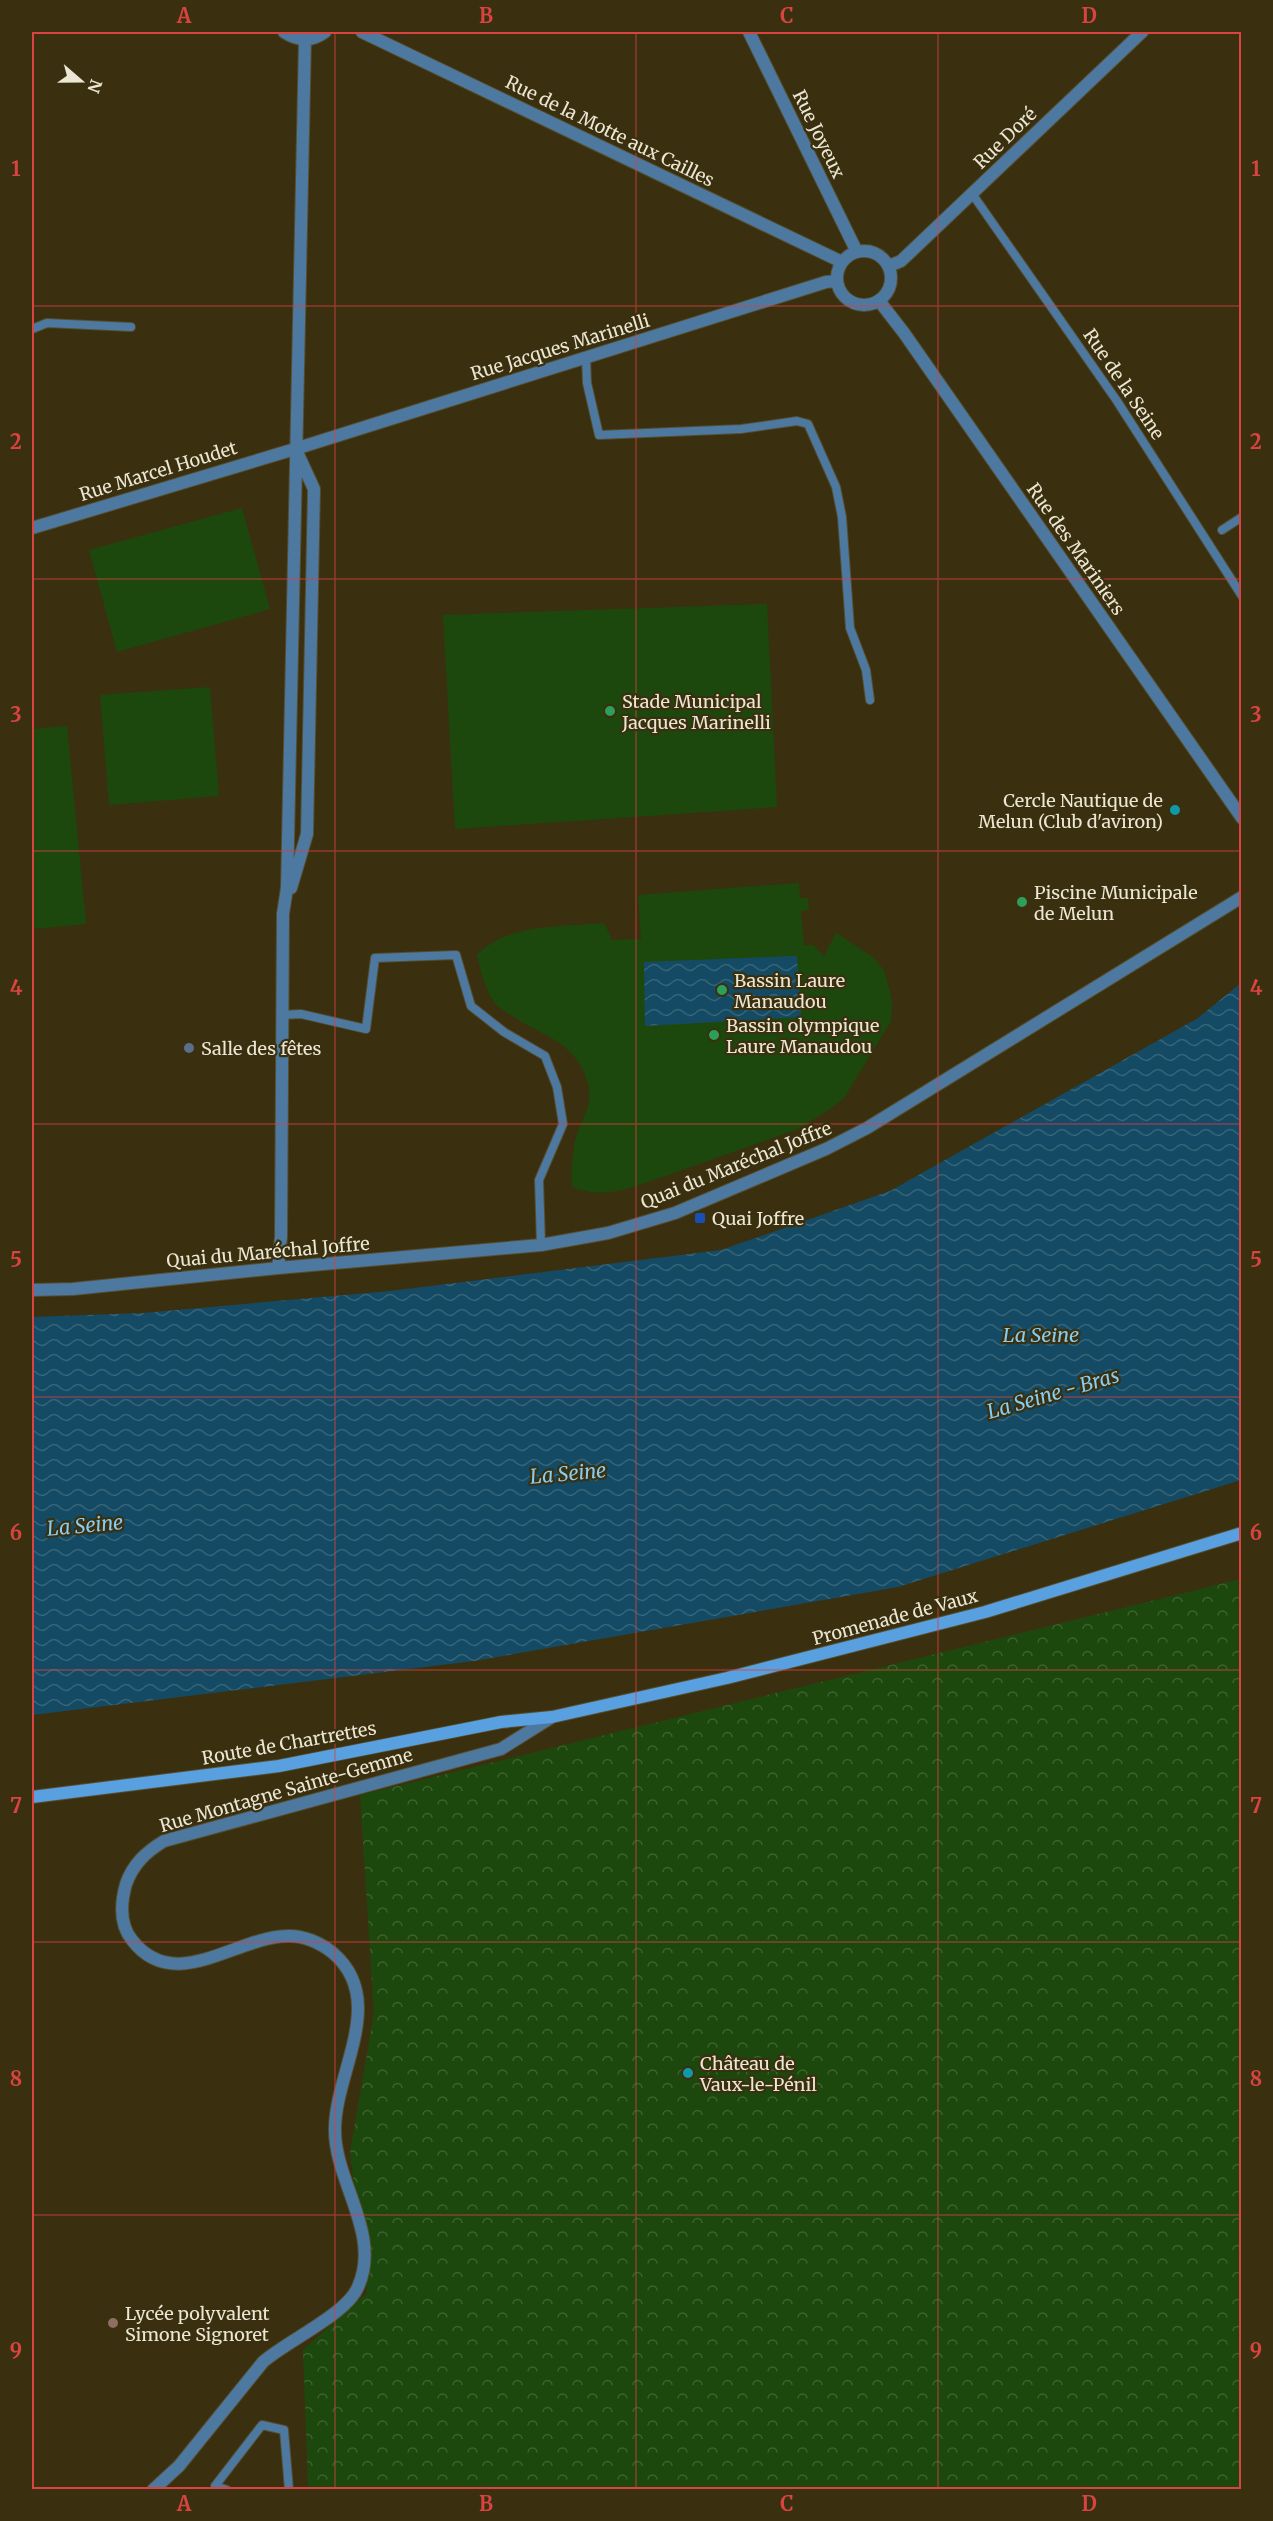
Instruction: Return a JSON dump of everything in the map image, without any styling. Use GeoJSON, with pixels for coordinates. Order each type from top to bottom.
{"type":"FeatureCollection","features":[{"type":"Feature","properties":{"kind":"main road","name":"Promenade de Vaux"},"geometry":{"type":"LineString","coordinates":[[552,1717],[738,1676],[985,1612],[1242,1533]]}},
{"type":"Feature","properties":{"kind":"main road","name":"Route de Chartrettes"},"geometry":{"type":"LineString","coordinates":[[32,1797],[279,1766],[501,1722],[552,1717]]}},
{"type":"Feature","properties":{"kind":"street"},"geometry":{"type":"LineString","coordinates":[[284,32],[295,38],[305,39],[314,38],[326,32]]}},
{"type":"Feature","properties":{"kind":"street","name":"Rue de la Motte aux Cailles"},"geometry":{"type":"LineString","coordinates":[[362,32],[842,262]]}},
{"type":"Feature","properties":{"kind":"street","name":"Rue Joyeux"},"geometry":{"type":"LineString","coordinates":[[749,32],[857,252]]}},
{"type":"Feature","properties":{"kind":"street","name":"Rue Doré"},"geometry":{"type":"LineString","coordinates":[[889,266],[901,261],[973,195],[1142,32]]}},
{"type":"Feature","properties":{"kind":"street"},"geometry":{"type":"LineString","coordinates":[[278,1268],[281,1238],[283,914],[287,876],[305,39]]}},
{"type":"Feature","properties":{"kind":"street"},"geometry":{"type":"LineString","coordinates":[[857,252],[875,253],[889,266],[892,278],[891,287],[880,302],[863,306],[852,303],[844,297],[837,281],[842,262],[857,252]]}},
{"type":"Feature","properties":{"kind":"street","name":"Rue Jacques Marinelli"},"geometry":{"type":"LineString","coordinates":[[295,449],[826,282],[837,281]]}},
{"type":"Feature","properties":{"kind":"street","name":"Rue des Mariniers"},"geometry":{"type":"LineString","coordinates":[[880,302],[904,333],[1242,818]]}},
{"type":"Feature","properties":{"kind":"street"},"geometry":{"type":"LineString","coordinates":[[283,914],[307,834],[314,489],[295,449]]}},
{"type":"Feature","properties":{"kind":"street","name":"Rue Marcel Houdet"},"geometry":{"type":"LineString","coordinates":[[32,528],[295,449]]}},
{"type":"Feature","properties":{"kind":"street","name":"Quai du Maréchal Joffre"},"geometry":{"type":"LineString","coordinates":[[32,1290],[541,1245],[608,1233],[675,1213],[826,1149],[877,1122],[1242,897]]}},
{"type":"Feature","properties":{"kind":"street","name":"Rue Montagne Sainte-Gemme"},"geometry":{"type":"LineString","coordinates":[[153,2490],[187,2457],[263,2362],[278,2349],[328,2317],[347,2302],[358,2288],[363,2268],[359,2219],[337,2156],[334,2128],[338,2099],[356,2036],[358,2012],[355,1987],[348,1969],[322,1946],[302,1937],[289,1935],[271,1937],[206,1960],[187,1964],[167,1963],[152,1957],[137,1947],[123,1922],[121,1906],[134,1866],[150,1849],[164,1841],[501,1749],[552,1717]]}},
{"type":"Feature","properties":{"kind":"lane","name":"Rue de la Seine"},"geometry":{"type":"LineString","coordinates":[[973,195],[1117,401],[1242,596]]}},
{"type":"Feature","properties":{"kind":"lane"},"geometry":{"type":"LineString","coordinates":[[32,329],[47,323],[131,327]]}},
{"type":"Feature","properties":{"kind":"lane"},"geometry":{"type":"LineString","coordinates":[[586,357],[587,383],[599,435],[741,429],[797,421],[808,424],[836,487],[842,517],[850,628],[867,670],[870,700]]}},
{"type":"Feature","properties":{"kind":"lane"},"geometry":{"type":"LineString","coordinates":[[1222,530],[1242,518]]}},
{"type":"Feature","properties":{"kind":"lane"},"geometry":{"type":"LineString","coordinates":[[282,1015],[301,1014],[366,1029],[375,958],[456,955],[471,1006],[504,1032],[544,1056],[557,1087],[563,1124],[539,1180],[541,1245]]}},
{"type":"Feature","properties":{"kind":"lane"},"geometry":{"type":"LineString","coordinates":[[227,2490],[215,2486],[262,2425],[284,2430],[289,2490]]}},
{"type":"Feature","properties":{"kind":"green space"},"geometry":{"type":"Polygon","coordinates":[[[242,508],[270,609],[117,652],[89,550],[242,508]]]}},
{"type":"Feature","properties":{"kind":"green space","name":"Stade Municipal Jacques Marinelli"},"geometry":{"type":"Polygon","coordinates":[[[767,604],[777,807],[455,829],[443,615],[767,604]]]}},
{"type":"Feature","properties":{"kind":"green space"},"geometry":{"type":"Polygon","coordinates":[[[210,687],[219,796],[109,805],[100,695],[210,687]]]}},
{"type":"Feature","properties":{"kind":"green space"},"geometry":{"type":"Polygon","coordinates":[[[67,726],[86,924],[32,929],[32,729],[67,726]]]}},
{"type":"Feature","properties":{"kind":"green space","name":"Bassin olympique Laure Manaudou"},"geometry":{"type":"Polygon","coordinates":[[[799,883],[800,898],[808,898],[809,910],[801,911],[804,945],[813,945],[824,956],[836,933],[874,958],[884,970],[892,1000],[891,1021],[844,1098],[798,1129],[634,1187],[603,1193],[588,1192],[572,1187],[575,1141],[589,1099],[588,1084],[583,1070],[568,1050],[558,1042],[512,1016],[496,1004],[485,985],[477,955],[504,937],[536,928],[554,926],[604,923],[612,940],[641,939],[638,895],[799,883]]]}},
{"type":"Feature","properties":{"kind":"green space"},"geometry":{"type":"Polygon","coordinates":[[[1241,1579],[1241,2489],[308,2489],[303,2350],[367,2293],[350,2152],[374,2013],[360,1795],[1241,1579]]]}},
{"type":"Feature","properties":{"kind":"water","name":"Bassin Laure Manaudou"},"geometry":{"type":"Polygon","coordinates":[[[797,956],[801,1017],[645,1026],[644,962],[797,956]]]}},
{"type":"Feature","properties":{"kind":"water","name":"La Seine"},"geometry":{"type":"Polygon","coordinates":[[[1241,983],[1241,1480],[898,1587],[474,1661],[32,1715],[32,1317],[143,1313],[390,1291],[721,1250],[890,1191],[1198,1018],[1241,983]]]}},
{"type":"Feature","properties":{"kind":"place","name":"Stade Municipal Jacques Marinelli"},"geometry":{"type":"Point","coordinates":[610,711]}},
{"type":"Feature","properties":{"kind":"place","name":"Cercle Nautique de Melun (Club d'aviron)"},"geometry":{"type":"Point","coordinates":[1175,810]}},
{"type":"Feature","properties":{"kind":"place","name":"Piscine Municipale de Melun"},"geometry":{"type":"Point","coordinates":[1022,902]}},
{"type":"Feature","properties":{"kind":"place","name":"Bassin Laure Manaudou"},"geometry":{"type":"Point","coordinates":[722,990]}},
{"type":"Feature","properties":{"kind":"place","name":"Bassin olympique Laure Manaudou"},"geometry":{"type":"Point","coordinates":[714,1035]}},
{"type":"Feature","properties":{"kind":"place","name":"Salle des fêtes"},"geometry":{"type":"Point","coordinates":[189,1048]}},
{"type":"Feature","properties":{"kind":"place","name":"Quai Joffre"},"geometry":{"type":"Point","coordinates":[700,1218]}},
{"type":"Feature","properties":{"kind":"place","name":"Château de Vaux-le-Pénil"},"geometry":{"type":"Point","coordinates":[688,2073]}},
{"type":"Feature","properties":{"kind":"place","name":"Lycée polyvalent Simone Signoret"},"geometry":{"type":"Point","coordinates":[113,2323]}},
{"type":"Feature","properties":{"kind":"water label","name":"La Seine - Bras"},"geometry":{"type":"Point","coordinates":[1053,1393]}}]}
